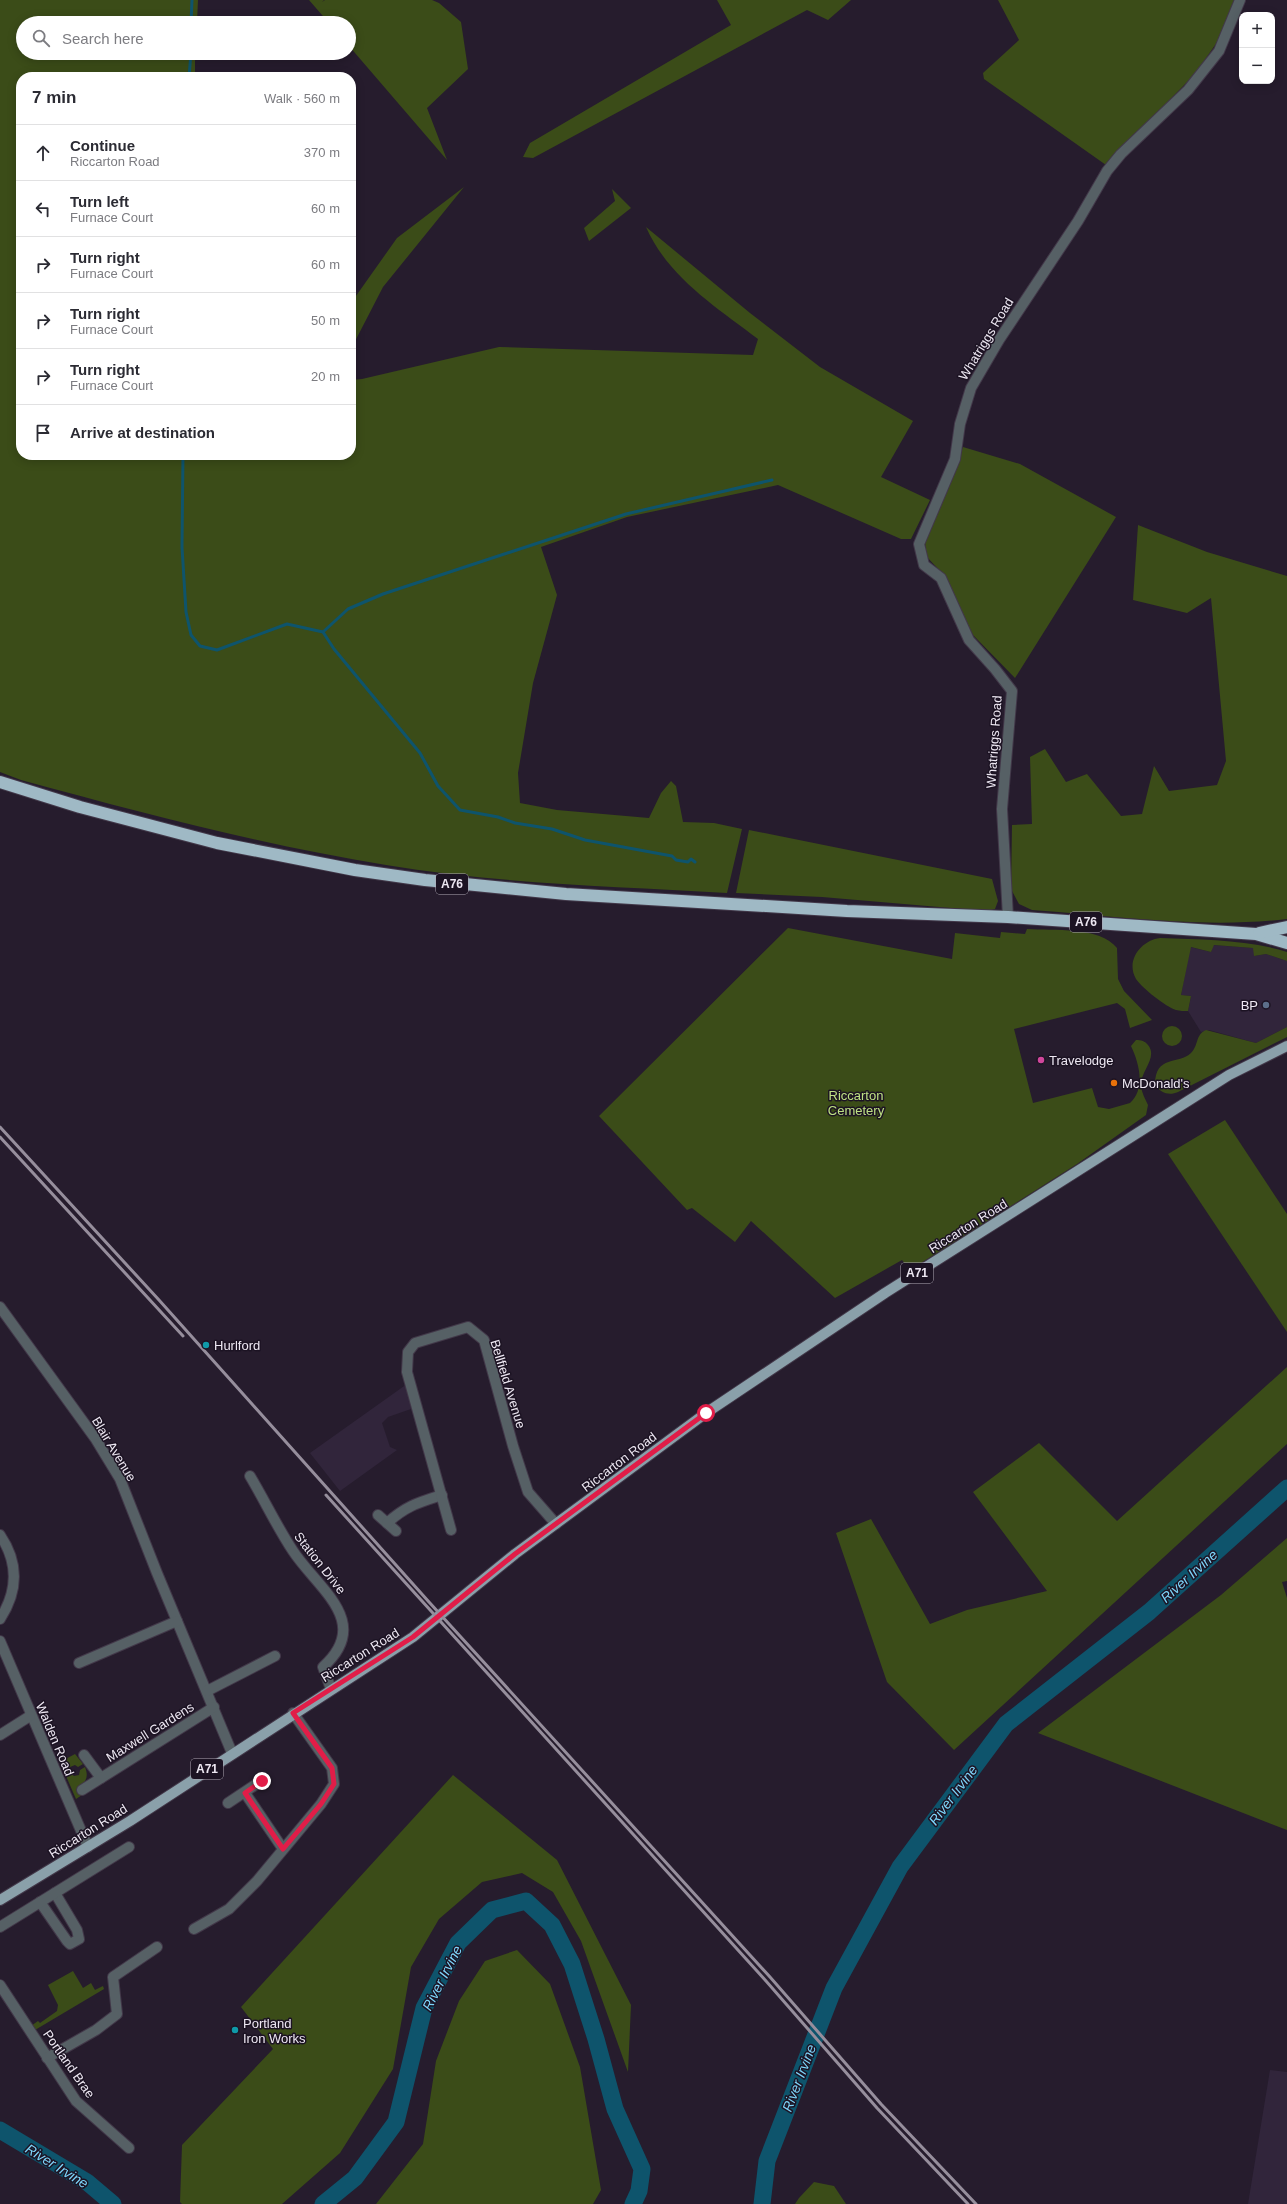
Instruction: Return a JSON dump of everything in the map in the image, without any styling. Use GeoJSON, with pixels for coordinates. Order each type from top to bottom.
{"type":"FeatureCollection","features":[{"type":"Feature","properties":{"kind":"highway","name":"A76"},"geometry":{"type":"LineString","coordinates":[[0,782],[95,811],[217,843],[348,869],[425,880],[582,895],[847,911],[1008,917],[1256,934],[1287,943]]}},
{"type":"Feature","properties":{"kind":"highway","name":"A76"},"geometry":{"type":"LineString","coordinates":[[1256,934],[1287,926]]}},
{"type":"Feature","properties":{"kind":"main road","name":"Riccarton Road"},"geometry":{"type":"LineString","coordinates":[[0,1900],[88,1847],[293,1713],[413,1637],[556,1524],[706,1413],[879,1297],[1229,1075],[1264,1059],[1287,1046]]}},
{"type":"Feature","properties":{"kind":"main road","name":"Riccarton Road"},"geometry":{"type":"LineString","coordinates":[[1264,1059],[1287,1053]]}},
{"type":"Feature","properties":{"kind":"street","name":"Whatriggs Road"},"geometry":{"type":"LineString","coordinates":[[1008,917],[1002,808],[1012,691],[969,640],[941,578],[924,565],[919,544],[955,459],[960,424],[971,388],[999,340],[1078,221],[1107,171],[1121,154],[1188,90],[1219,50],[1240,0]]}},
{"type":"Feature","properties":{"kind":"street","name":"Blair Avenue"},"geometry":{"type":"LineString","coordinates":[[0,1307],[95,1438],[120,1479],[232,1753]]}},
{"type":"Feature","properties":{"kind":"street","name":"Bellfield Avenue"},"geometry":{"type":"LineString","coordinates":[[452,1530],[407,1372],[408,1352],[415,1343],[468,1328],[484,1340],[513,1446],[528,1492],[556,1524]]}},
{"type":"Feature","properties":{"kind":"street","name":"Station Drive"},"geometry":{"type":"LineString","coordinates":[[250,1476],[294,1552],[337,1605],[341,1617],[343,1639],[339,1651],[323,1668],[331,1689]]}},
{"type":"Feature","properties":{"kind":"street"},"geometry":{"type":"LineString","coordinates":[[387,1523],[401,1510],[442,1496]]}},
{"type":"Feature","properties":{"kind":"street"},"geometry":{"type":"LineString","coordinates":[[378,1515],[396,1531]]}},
{"type":"Feature","properties":{"kind":"street"},"geometry":{"type":"LineString","coordinates":[[0,1535],[8,1546],[15,1575],[8,1605],[0,1619]]}},
{"type":"Feature","properties":{"kind":"street"},"geometry":{"type":"LineString","coordinates":[[79,1663],[177,1621]]}},
{"type":"Feature","properties":{"kind":"street","name":"Walden Road"},"geometry":{"type":"LineString","coordinates":[[0,1641],[30,1716],[88,1847]]}},
{"type":"Feature","properties":{"kind":"street"},"geometry":{"type":"LineString","coordinates":[[207,1691],[275,1656]]}},
{"type":"Feature","properties":{"kind":"street","name":"Maxwell Gardens"},"geometry":{"type":"LineString","coordinates":[[82,1790],[214,1707]]}},
{"type":"Feature","properties":{"kind":"street"},"geometry":{"type":"LineString","coordinates":[[194,1929],[229,1909],[257,1881],[321,1804],[334,1784],[332,1768],[293,1713]]}},
{"type":"Feature","properties":{"kind":"street"},"geometry":{"type":"LineString","coordinates":[[0,1735],[30,1716]]}},
{"type":"Feature","properties":{"kind":"street","name":"Maxwell Gardens"},"geometry":{"type":"LineString","coordinates":[[84,1754],[101,1778]]}},
{"type":"Feature","properties":{"kind":"street"},"geometry":{"type":"LineString","coordinates":[[228,1803],[262,1781]]}},
{"type":"Feature","properties":{"kind":"street"},"geometry":{"type":"LineString","coordinates":[[245,1793],[283,1849]]}},
{"type":"Feature","properties":{"kind":"street"},"geometry":{"type":"LineString","coordinates":[[0,1927],[129,1847]]}},
{"type":"Feature","properties":{"kind":"street"},"geometry":{"type":"LineString","coordinates":[[40,1902],[66,1941],[70,1944],[79,1939],[77,1930],[55,1892]]}},
{"type":"Feature","properties":{"kind":"street"},"geometry":{"type":"LineString","coordinates":[[47,2058],[96,2030],[117,2014],[113,1977],[157,1947]]}},
{"type":"Feature","properties":{"kind":"street","name":"Portland Brae"},"geometry":{"type":"LineString","coordinates":[[0,1985],[76,2101],[129,2148]]}},
{"type":"Feature","properties":{"kind":"shaded area"},"geometry":{"type":"Polygon","coordinates":[[[1213,945],[1254,948],[1254,956],[1266,954],[1287,961],[1287,1027],[1256,1043],[1209,1030],[1201,1032],[1188,1011],[1191,996],[1181,995],[1190,947],[1211,952],[1213,945]]]}},
{"type":"Feature","properties":{"kind":"shaded area"},"geometry":{"type":"Polygon","coordinates":[[[407,1384],[411,1409],[388,1417],[382,1423],[390,1447],[397,1450],[340,1491],[310,1453],[407,1384]]]}},
{"type":"Feature","properties":{"kind":"shaded area"},"geometry":{"type":"Polygon","coordinates":[[[1270,2070],[1287,2072],[1287,2204],[1248,2204],[1270,2070]]]}},
{"type":"Feature","properties":{"kind":"green space"},"geometry":{"type":"Polygon","coordinates":[[[0,0],[198,0],[197,16],[16,16],[16,60],[195,60],[195,72],[16,72],[16,460],[356,460],[356,380],[499,347],[753,355],[758,339],[710,303],[680,276],[655,245],[646,227],[750,313],[820,367],[913,421],[881,477],[930,500],[911,539],[901,539],[778,485],[627,517],[541,547],[557,595],[533,683],[518,773],[520,803],[557,810],[649,818],[661,793],[671,781],[676,786],[683,822],[714,823],[742,829],[727,893],[513,880],[386,865],[248,838],[21,780],[0,772],[0,0]]]}},
{"type":"Feature","properties":{"kind":"green space"},"geometry":{"type":"Polygon","coordinates":[[[309,0],[324,0],[322,2],[325,0],[432,0],[439,3],[461,22],[468,69],[427,108],[447,160],[356,54],[356,16],[323,16],[309,0]]]}},
{"type":"Feature","properties":{"kind":"green space"},"geometry":{"type":"Polygon","coordinates":[[[717,0],[851,0],[828,20],[807,10],[533,158],[523,157],[530,143],[731,25],[717,0]]]}},
{"type":"Feature","properties":{"kind":"green space"},"geometry":{"type":"Polygon","coordinates":[[[998,0],[1234,0],[1222,35],[1195,74],[1106,165],[984,79],[983,73],[1019,40],[998,0]]]}},
{"type":"Feature","properties":{"kind":"green space"},"geometry":{"type":"Polygon","coordinates":[[[464,187],[383,287],[356,339],[356,296],[397,238],[464,187]]]}},
{"type":"Feature","properties":{"kind":"green space"},"geometry":{"type":"Polygon","coordinates":[[[612,189],[631,208],[589,241],[584,228],[615,201],[612,189]]]}},
{"type":"Feature","properties":{"kind":"green space"},"geometry":{"type":"Polygon","coordinates":[[[963,447],[1020,464],[1116,517],[1015,678],[973,635],[942,573],[926,556],[925,541],[963,447]]]}},
{"type":"Feature","properties":{"kind":"green space"},"geometry":{"type":"Polygon","coordinates":[[[1138,525],[1207,552],[1287,576],[1287,919],[1224,923],[1192,922],[1032,910],[1019,904],[1011,889],[1012,825],[1032,824],[1030,757],[1045,749],[1066,782],[1087,774],[1121,816],[1142,814],[1154,766],[1169,791],[1217,785],[1226,761],[1211,598],[1187,613],[1133,600],[1138,525]]]}},
{"type":"Feature","properties":{"kind":"green space"},"geometry":{"type":"Polygon","coordinates":[[[749,830],[992,879],[998,901],[995,909],[986,911],[822,897],[736,893],[749,830]]]}},
{"type":"Feature","properties":{"kind":"green space","name":"Riccarton Cemetery"},"geometry":{"type":"Polygon","coordinates":[[[788,928],[952,959],[955,933],[1000,938],[1001,932],[1025,934],[1027,929],[1062,930],[1088,933],[1109,941],[1117,948],[1118,979],[1124,991],[1152,1020],[1130,1028],[1125,1009],[1117,1003],[1014,1029],[1033,1103],[1092,1088],[1098,1107],[1109,1109],[1130,1103],[1138,1090],[1140,1075],[1131,1046],[1136,1040],[1146,1043],[1151,1050],[1151,1054],[1142,1079],[1141,1087],[1148,1105],[1146,1115],[1077,1164],[910,1270],[902,1260],[835,1298],[751,1221],[735,1242],[692,1208],[687,1210],[599,1116],[788,928]]]}},
{"type":"Feature","properties":{"kind":"green space"},"geometry":{"type":"Polygon","coordinates":[[[1160,938],[1240,942],[1287,952],[1287,961],[1266,954],[1254,956],[1253,948],[1214,945],[1211,952],[1191,947],[1181,995],[1191,996],[1188,1011],[1178,1010],[1166,1005],[1149,992],[1139,983],[1133,972],[1134,958],[1137,952],[1147,943],[1160,938]]]}},
{"type":"Feature","properties":{"kind":"green space"},"geometry":{"type":"Polygon","coordinates":[[[1172,1026],[1179,1029],[1182,1036],[1179,1043],[1172,1046],[1165,1043],[1162,1036],[1165,1029],[1172,1026]]]}},
{"type":"Feature","properties":{"kind":"green space"},"geometry":{"type":"Polygon","coordinates":[[[1287,1027],[1287,1037],[1178,1092],[1171,1094],[1165,1093],[1155,1085],[1156,1075],[1163,1064],[1186,1057],[1195,1047],[1200,1035],[1206,1030],[1256,1043],[1287,1027]]]}},
{"type":"Feature","properties":{"kind":"green space"},"geometry":{"type":"Polygon","coordinates":[[[1225,1120],[1287,1214],[1287,1332],[1168,1154],[1225,1120]]]}},
{"type":"Feature","properties":{"kind":"green space"},"geometry":{"type":"Polygon","coordinates":[[[1287,1367],[1287,1444],[954,1750],[887,1682],[836,1533],[871,1519],[930,1624],[967,1610],[1047,1591],[973,1492],[1039,1443],[1117,1521],[1287,1367]]]}},
{"type":"Feature","properties":{"kind":"green space"},"geometry":{"type":"Polygon","coordinates":[[[1287,1538],[1287,1581],[1282,1582],[1287,1598],[1287,1830],[1038,1733],[1221,1595],[1287,1538]]]}},
{"type":"Feature","properties":{"kind":"green space"},"geometry":{"type":"Polygon","coordinates":[[[75,1754],[83,1764],[78,1767],[75,1765],[70,1767],[70,1773],[74,1776],[79,1775],[80,1770],[85,1767],[87,1774],[85,1781],[78,1788],[82,1795],[76,1799],[60,1762],[75,1754]]]}},
{"type":"Feature","properties":{"kind":"green space"},"geometry":{"type":"Polygon","coordinates":[[[453,1775],[557,1860],[631,2005],[628,2072],[581,1941],[553,1892],[522,1873],[482,1882],[439,1919],[411,1967],[393,2069],[340,2153],[282,2204],[182,2204],[180,2202],[182,2145],[273,2049],[241,2007],[453,1775]]]}},
{"type":"Feature","properties":{"kind":"green space"},"geometry":{"type":"Polygon","coordinates":[[[517,1950],[550,1984],[580,2067],[601,2190],[593,2204],[376,2204],[423,2144],[436,2061],[459,2001],[485,1961],[517,1950]]]}},
{"type":"Feature","properties":{"kind":"green space"},"geometry":{"type":"Polygon","coordinates":[[[73,1971],[83,1988],[91,1983],[95,1990],[103,1986],[104,1989],[35,2030],[31,2026],[38,2021],[40,2023],[57,2011],[58,2005],[48,1985],[73,1971]]]}},
{"type":"Feature","properties":{"kind":"green space"},"geometry":{"type":"Polygon","coordinates":[[[814,2182],[834,2186],[846,2204],[795,2204],[814,2182]]]}},
{"type":"Feature","properties":{"kind":"waterway"},"geometry":{"type":"LineString","coordinates":[[191,16],[192,0]]}},
{"type":"Feature","properties":{"kind":"waterway"},"geometry":{"type":"LineString","coordinates":[[189,72],[190,60]]}},
{"type":"Feature","properties":{"kind":"waterway"},"geometry":{"type":"LineString","coordinates":[[183,460],[182,547],[186,612],[191,635],[200,646],[217,650],[287,624],[323,632],[348,609],[383,594],[626,514],[772,480]]}},
{"type":"Feature","properties":{"kind":"waterway"},"geometry":{"type":"LineString","coordinates":[[323,632],[334,649],[420,753],[438,786],[460,810],[498,817],[515,823],[552,829],[585,840],[672,856],[676,860],[688,862],[691,859],[695,862]]}},
{"type":"Feature","properties":{"kind":"waterway","name":"River Irvine"},"geometry":{"type":"LineString","coordinates":[[762,2204],[767,2161],[834,1988],[900,1867],[1006,1724],[1149,1612],[1287,1488]]}},
{"type":"Feature","properties":{"kind":"waterway","name":"River Irvine"},"geometry":{"type":"LineString","coordinates":[[323,2204],[355,2178],[396,2122],[424,2008],[458,1943],[492,1910],[526,1901],[552,1925],[572,1964],[596,2039],[615,2109],[642,2169],[639,2191],[633,2204]]}},
{"type":"Feature","properties":{"kind":"waterway","name":"River Irvine"},"geometry":{"type":"LineString","coordinates":[[0,2130],[87,2182],[113,2204]]}},
{"type":"Feature","properties":{"kind":"railway"},"geometry":{"type":"LineString","coordinates":[[0,1127],[159,1300],[429,1602],[770,1977],[881,2104],[976,2204]]}},
{"type":"Feature","properties":{"kind":"railway"},"geometry":{"type":"LineString","coordinates":[[0,1137],[183,1336]]}},
{"type":"Feature","properties":{"kind":"railway"},"geometry":{"type":"LineString","coordinates":[[326,1495],[766,1981],[877,2108],[968,2204]]}},
{"type":"Feature","properties":{"kind":"place","name":"BP"},"geometry":{"type":"Point","coordinates":[1266,1005]}},
{"type":"Feature","properties":{"kind":"place","name":"Travelodge"},"geometry":{"type":"Point","coordinates":[1041,1060]}},
{"type":"Feature","properties":{"kind":"place","name":"McDonald's"},"geometry":{"type":"Point","coordinates":[1114,1083]}},
{"type":"Feature","properties":{"kind":"place","name":"Hurlford"},"geometry":{"type":"Point","coordinates":[206,1345]}},
{"type":"Feature","properties":{"kind":"place","name":"Portland Iron Works"},"geometry":{"type":"Point","coordinates":[235,2030]}},
{"type":"Feature","properties":{"kind":"route"},"geometry":{"type":"LineString","coordinates":[[262,1781],[245,1793],[283,1849],[321,1804],[334,1784],[332,1768],[293,1713],[413,1637],[515,1554],[706,1413]]}}]}
